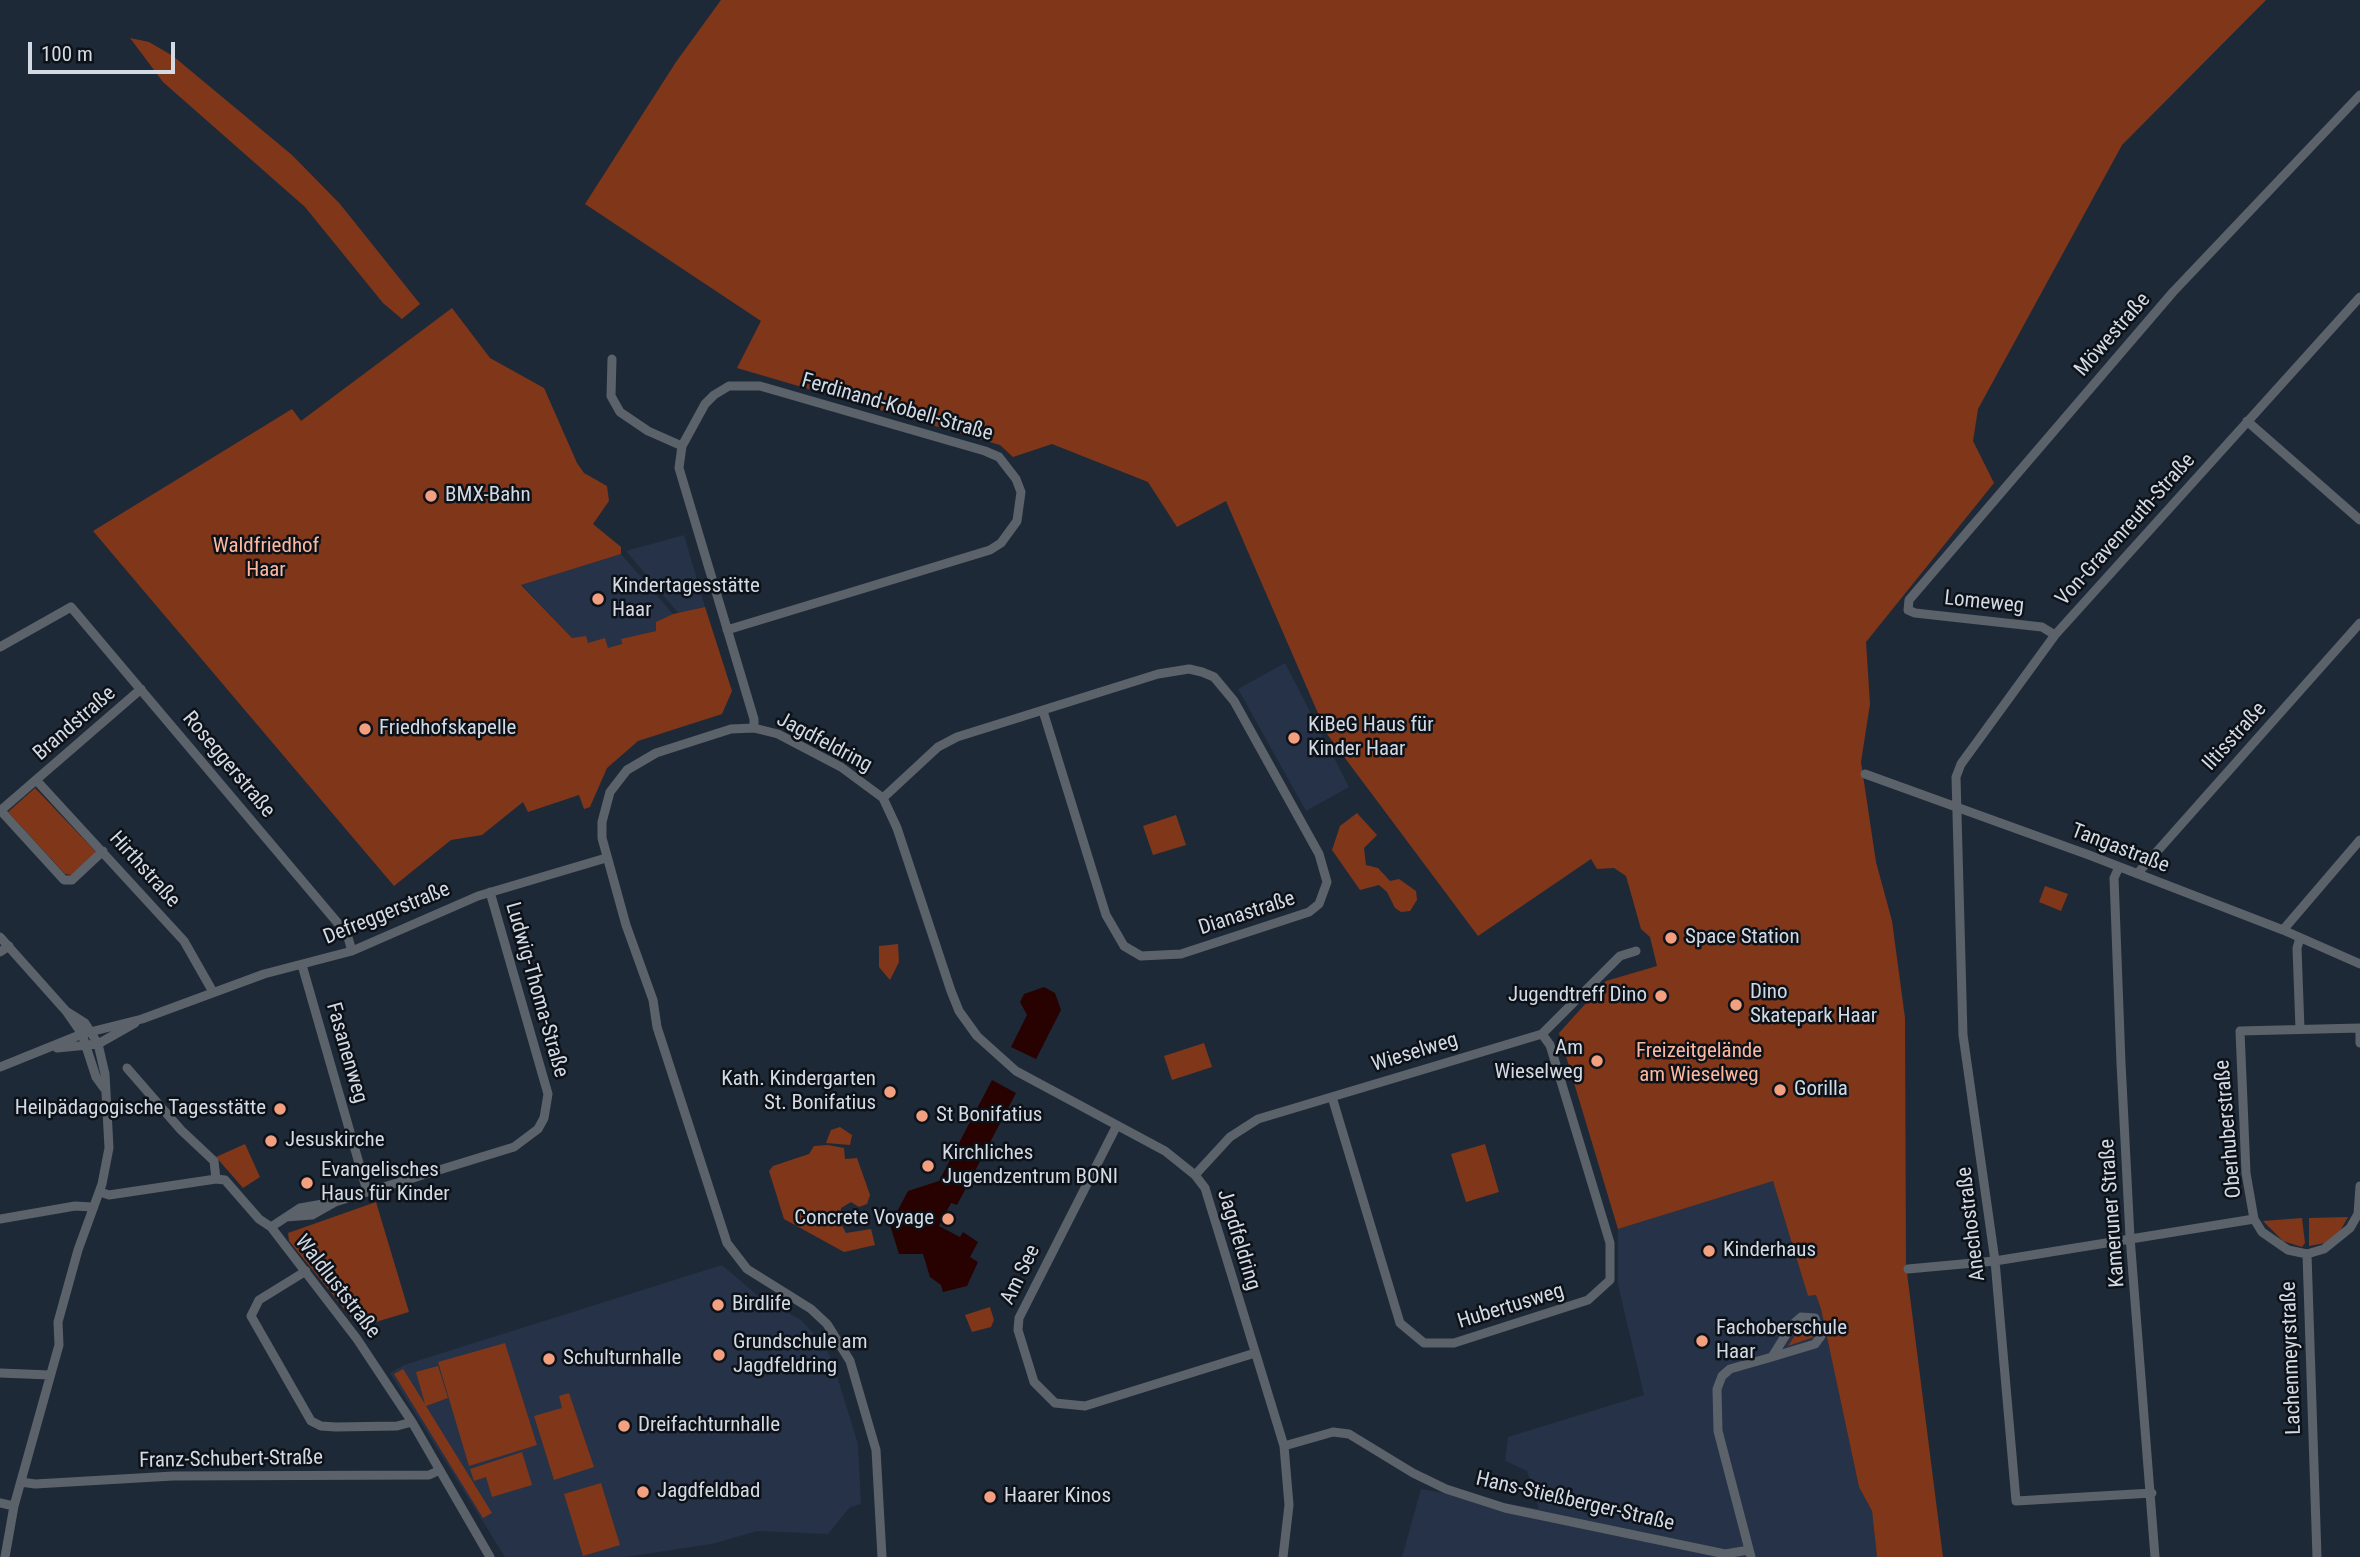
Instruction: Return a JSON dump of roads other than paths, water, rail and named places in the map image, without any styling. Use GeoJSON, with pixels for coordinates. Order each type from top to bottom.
{"type":"FeatureCollection","features":[{"type":"Feature","properties":{"kind":"street","name":"Möwestraße"},"geometry":{"type":"LineString","coordinates":[[1908,610],[1914,590],[2116,357],[2360,95]]}},
{"type":"Feature","properties":{"kind":"street","name":"Von-Gravenreuth-Straße"},"geometry":{"type":"LineString","coordinates":[[1958,807],[1956,777],[1961,764],[2055,635],[2360,297]]}},
{"type":"Feature","properties":{"kind":"street"},"geometry":{"type":"LineString","coordinates":[[611,359],[611,396],[620,412],[648,431],[682,446]]}},
{"type":"Feature","properties":{"kind":"street","name":"Ferdinand-Kobell-Straße"},"geometry":{"type":"LineString","coordinates":[[727,630],[990,550],[1012,530],[1020,508],[1021,492],[1009,468],[999,457],[985,451],[760,386],[729,386],[705,404],[682,446],[678,461],[680,475],[754,728]]}},
{"type":"Feature","properties":{"kind":"street"},"geometry":{"type":"LineString","coordinates":[[2247,421],[2360,520]]}},
{"type":"Feature","properties":{"kind":"street","name":"Roseggerstraße"},"geometry":{"type":"LineString","coordinates":[[0,647],[71,607],[347,934],[352,951]]}},
{"type":"Feature","properties":{"kind":"street","name":"Lomeweg"},"geometry":{"type":"LineString","coordinates":[[1908,610],[2042,627],[2055,635]]}},
{"type":"Feature","properties":{"kind":"street","name":"Iltisstraße"},"geometry":{"type":"LineString","coordinates":[[2137,874],[2360,623]]}},
{"type":"Feature","properties":{"kind":"street","name":"Dianastraße"},"geometry":{"type":"LineString","coordinates":[[883,799],[938,747],[957,737],[1174,671],[1189,669],[1214,677],[1234,701],[1319,854],[1327,882],[1319,904],[1309,912],[1181,954],[1141,956],[1124,946],[1105,915],[1043,711]]}},
{"type":"Feature","properties":{"kind":"street","name":"Brandstraße"},"geometry":{"type":"LineString","coordinates":[[0,811],[141,689]]}},
{"type":"Feature","properties":{"kind":"street","name":"Jagdfeldring"},"geometry":{"type":"LineString","coordinates":[[882,1557],[876,1450],[850,1361],[827,1324],[811,1309],[747,1269],[727,1242],[656,1027],[653,1000],[606,858],[602,830],[604,808],[610,792],[627,770],[667,749],[731,729],[754,728],[778,734],[832,762],[867,784],[883,799],[897,828],[951,991],[967,1024],[987,1048],[1016,1071],[1166,1151],[1195,1175],[1205,1188],[1213,1206],[1284,1446],[1289,1505],[1283,1557]]}},
{"type":"Feature","properties":{"kind":"street","name":"Tangastraße"},"geometry":{"type":"LineString","coordinates":[[1865,774],[2119,867],[2283,930],[2360,964]]}},
{"type":"Feature","properties":{"kind":"street","name":"Hirthstraße"},"geometry":{"type":"LineString","coordinates":[[37,781],[184,941],[213,992]]}},
{"type":"Feature","properties":{"kind":"street","name":"Anechostraße"},"geometry":{"type":"LineString","coordinates":[[1958,807],[1958,925],[1963,1035],[1995,1261],[2017,1501],[2152,1493]]}},
{"type":"Feature","properties":{"kind":"street"},"geometry":{"type":"LineString","coordinates":[[0,811],[64,880],[72,880],[103,851]]}},
{"type":"Feature","properties":{"kind":"street"},"geometry":{"type":"LineString","coordinates":[[2283,930],[2360,841]]}},
{"type":"Feature","properties":{"kind":"street","name":"Defreggerstraße"},"geometry":{"type":"LineString","coordinates":[[0,1068],[48,1049],[90,1039],[213,992],[352,951],[490,892],[606,858]]}},
{"type":"Feature","properties":{"kind":"street","name":"Kameruner Straße"},"geometry":{"type":"LineString","coordinates":[[2119,867],[2114,878],[2130,1237],[2155,1557]]}},
{"type":"Feature","properties":{"kind":"street","name":"Ludwig-Thoma-Straße"},"geometry":{"type":"LineString","coordinates":[[271,1227],[300,1208],[335,1202],[514,1147],[527,1140],[544,1118],[548,1094],[490,892]]}},
{"type":"Feature","properties":{"kind":"street"},"geometry":{"type":"LineString","coordinates":[[0,937],[90,1039],[105,1074],[109,1148],[100,1192],[92,1207],[58,1322],[59,1346],[14,1506],[5,1557]]}},
{"type":"Feature","properties":{"kind":"street"},"geometry":{"type":"LineString","coordinates":[[2301,938],[2297,948],[2300,1029],[2360,1028],[2360,1043]]}},
{"type":"Feature","properties":{"kind":"street"},"geometry":{"type":"LineString","coordinates":[[0,953],[9,946]]}},
{"type":"Feature","properties":{"kind":"street","name":"Wieselweg"},"geometry":{"type":"LineString","coordinates":[[1195,1175],[1244,1125],[1542,1034],[1620,956],[1636,951]]}},
{"type":"Feature","properties":{"kind":"street","name":"Fasanenweg"},"geometry":{"type":"LineString","coordinates":[[302,965],[367,1191]]}},
{"type":"Feature","properties":{"kind":"street","name":"Oberhuberstraße"},"geometry":{"type":"LineString","coordinates":[[2300,1029],[2239,1031],[2242,1131],[2254,1219],[2275,1243],[2307,1254]]}},
{"type":"Feature","properties":{"kind":"street","name":"Hubertusweg"},"geometry":{"type":"LineString","coordinates":[[1332,1097],[1399,1322],[1424,1343],[1454,1343],[1576,1305],[1595,1296],[1610,1280],[1610,1243],[1549,1045],[1542,1034]]}},
{"type":"Feature","properties":{"kind":"street","name":"Waldluststraße"},"geometry":{"type":"LineString","coordinates":[[127,1068],[181,1130],[214,1161],[216,1179],[225,1180],[258,1219],[271,1227],[357,1339],[412,1422],[490,1557]]}},
{"type":"Feature","properties":{"kind":"street","name":"Am See"},"geometry":{"type":"LineString","coordinates":[[1117,1125],[1019,1318],[1018,1330],[1034,1382],[1055,1403],[1085,1406],[1255,1353]]}},
{"type":"Feature","properties":{"kind":"street"},"geometry":{"type":"LineString","coordinates":[[100,1192],[109,1195],[216,1179]]}},
{"type":"Feature","properties":{"kind":"street","name":"Lachenmeyrstraße"},"geometry":{"type":"LineString","coordinates":[[2317,1557],[2307,1254],[2339,1240],[2359,1214],[2360,1186]]}},
{"type":"Feature","properties":{"kind":"street"},"geometry":{"type":"LineString","coordinates":[[0,1219],[75,1206],[92,1207]]}},
{"type":"Feature","properties":{"kind":"street"},"geometry":{"type":"LineString","coordinates":[[1908,1269],[1995,1261],[2254,1219]]}},
{"type":"Feature","properties":{"kind":"street"},"geometry":{"type":"LineString","coordinates":[[306,1271],[259,1300],[251,1316],[311,1421],[321,1426],[336,1427],[397,1426],[412,1422]]}},
{"type":"Feature","properties":{"kind":"street"},"geometry":{"type":"LineString","coordinates":[[1750,1553],[1718,1430],[1715,1402],[1722,1376],[1730,1369],[1772,1357],[1815,1344],[1821,1336],[1815,1318],[1801,1317],[1792,1325],[1772,1357]]}},
{"type":"Feature","properties":{"kind":"street"},"geometry":{"type":"LineString","coordinates":[[0,1374],[50,1375]]}},
{"type":"Feature","properties":{"kind":"street","name":"Hans-Stießberger-Straße"},"geometry":{"type":"LineString","coordinates":[[1284,1446],[1333,1432],[1349,1434],[1413,1473],[1479,1501],[1725,1555],[1750,1553]]}},
{"type":"Feature","properties":{"kind":"street","name":"Franz-Schubert-Straße"},"geometry":{"type":"LineString","coordinates":[[21,1482],[34,1485],[173,1476],[429,1475],[440,1470]]}},
{"type":"Feature","properties":{"kind":"street"},"geometry":{"type":"LineString","coordinates":[[0,1503],[14,1506]]}},
{"type":"Feature","properties":{"kind":"place","name":"BMX-Bahn"},"geometry":{"type":"Point","coordinates":[431,496]}},
{"type":"Feature","properties":{"kind":"place","name":"Kindertagesstätte Haar"},"geometry":{"type":"Point","coordinates":[598,599]}},
{"type":"Feature","properties":{"kind":"place","name":"Friedhofskapelle"},"geometry":{"type":"Point","coordinates":[365,729]}},
{"type":"Feature","properties":{"kind":"place","name":"KiBeG Haus für Kinder Haar"},"geometry":{"type":"Point","coordinates":[1294,738]}},
{"type":"Feature","properties":{"kind":"place","name":"Space Station"},"geometry":{"type":"Point","coordinates":[1671,938]}},
{"type":"Feature","properties":{"kind":"place","name":"Jugendtreff Dino"},"geometry":{"type":"Point","coordinates":[1661,996]}},
{"type":"Feature","properties":{"kind":"place","name":"Dino Skatepark Haar"},"geometry":{"type":"Point","coordinates":[1736,1005]}},
{"type":"Feature","properties":{"kind":"place","name":"Am Wieselweg"},"geometry":{"type":"Point","coordinates":[1597,1061]}},
{"type":"Feature","properties":{"kind":"place","name":"Gorilla"},"geometry":{"type":"Point","coordinates":[1780,1090]}},
{"type":"Feature","properties":{"kind":"place","name":"Kath. Kindergarten St. Bonifatius"},"geometry":{"type":"Point","coordinates":[890,1092]}},
{"type":"Feature","properties":{"kind":"place","name":"Heilpädagogische Tagesstätte"},"geometry":{"type":"Point","coordinates":[280,1109]}},
{"type":"Feature","properties":{"kind":"place","name":"St Bonifatius"},"geometry":{"type":"Point","coordinates":[922,1116]}},
{"type":"Feature","properties":{"kind":"place","name":"Jesuskirche"},"geometry":{"type":"Point","coordinates":[271,1141]}},
{"type":"Feature","properties":{"kind":"place","name":"Kirchliches Jugendzentrum BONI"},"geometry":{"type":"Point","coordinates":[928,1166]}},
{"type":"Feature","properties":{"kind":"place","name":"Evangelisches Haus für Kinder"},"geometry":{"type":"Point","coordinates":[307,1183]}},
{"type":"Feature","properties":{"kind":"place","name":"Concrete Voyage"},"geometry":{"type":"Point","coordinates":[948,1219]}},
{"type":"Feature","properties":{"kind":"place","name":"Kinderhaus"},"geometry":{"type":"Point","coordinates":[1709,1251]}},
{"type":"Feature","properties":{"kind":"place","name":"Birdlife"},"geometry":{"type":"Point","coordinates":[718,1305]}},
{"type":"Feature","properties":{"kind":"place","name":"Fachoberschule Haar"},"geometry":{"type":"Point","coordinates":[1702,1341]}},
{"type":"Feature","properties":{"kind":"place","name":"Grundschule am Jagdfeldring"},"geometry":{"type":"Point","coordinates":[719,1355]}},
{"type":"Feature","properties":{"kind":"place","name":"Schulturnhalle"},"geometry":{"type":"Point","coordinates":[549,1359]}},
{"type":"Feature","properties":{"kind":"place","name":"Dreifachturnhalle"},"geometry":{"type":"Point","coordinates":[624,1426]}},
{"type":"Feature","properties":{"kind":"place","name":"Jagdfeldbad"},"geometry":{"type":"Point","coordinates":[643,1492]}},
{"type":"Feature","properties":{"kind":"place","name":"Haarer Kinos"},"geometry":{"type":"Point","coordinates":[990,1497]}},
{"type":"Feature","properties":{"kind":"park label","name":"Waldfriedhof Haar"},"geometry":{"type":"Point","coordinates":[266,559]}},
{"type":"Feature","properties":{"kind":"park label","name":"Freizeitgelände am Wieselweg"},"geometry":{"type":"Point","coordinates":[1699,1064]}}]}
